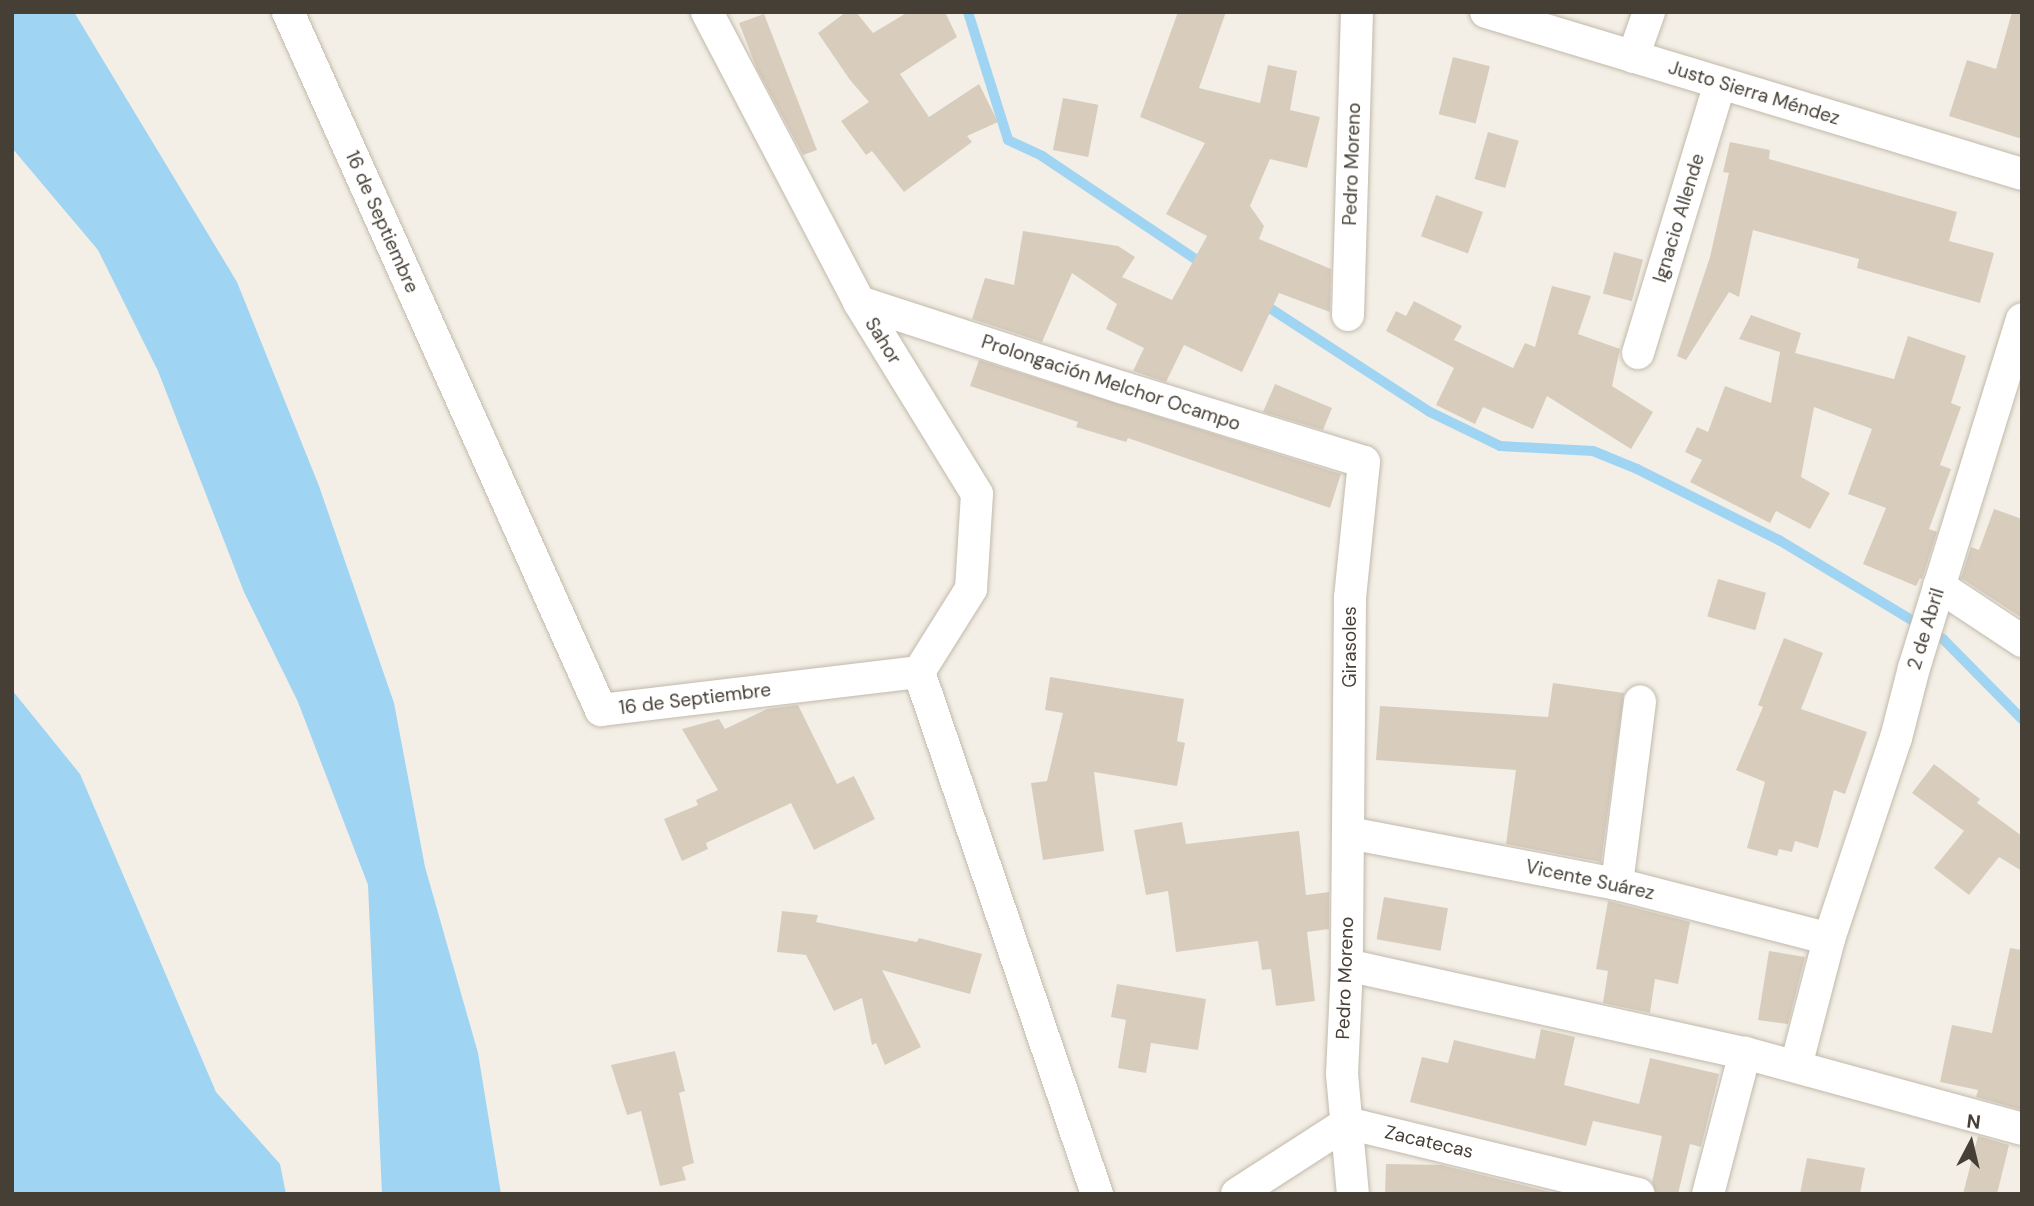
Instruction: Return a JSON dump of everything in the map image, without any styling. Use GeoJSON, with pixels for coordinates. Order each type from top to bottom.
{"type":"FeatureCollection","features":[{"type":"Feature","properties":{"kind":"street","name":"16 de Septiembre"},"geometry":{"type":"LineString","coordinates":[[288,12],[601,710],[919,672]]}},
{"type":"Feature","properties":{"kind":"street","name":"Sahor"},"geometry":{"type":"LineString","coordinates":[[707,12],[859,302],[977,494],[971,589],[919,672]]}},
{"type":"Feature","properties":{"kind":"street","name":"Pedro Moreno"},"geometry":{"type":"LineString","coordinates":[[1348,315],[1357,12]]}},
{"type":"Feature","properties":{"kind":"street","name":"Justo Sierra Méndez"},"geometry":{"type":"LineString","coordinates":[[1486,12],[2022,174]]}},
{"type":"Feature","properties":{"kind":"street"},"geometry":{"type":"LineString","coordinates":[[1633,57],[1649,12]]}},
{"type":"Feature","properties":{"kind":"street","name":"Ignacio Allende"},"geometry":{"type":"LineString","coordinates":[[1638,353],[1720,83]]}},
{"type":"Feature","properties":{"kind":"street","name":"Prolongación Melchor Ocampo"},"geometry":{"type":"LineString","coordinates":[[859,302],[1364,462]]}},
{"type":"Feature","properties":{"kind":"street","name":"2 de Abril"},"geometry":{"type":"LineString","coordinates":[[1796,1066],[1829,939],[1896,738],[1914,668],[2022,319]]}},
{"type":"Feature","properties":{"kind":"street","name":"Girasoles"},"geometry":{"type":"LineString","coordinates":[[1349,832],[1350,598],[1364,462]]}},
{"type":"Feature","properties":{"kind":"street"},"geometry":{"type":"LineString","coordinates":[[1936,595],[2022,642]]}},
{"type":"Feature","properties":{"kind":"street"},"geometry":{"type":"LineString","coordinates":[[919,672],[1097,1194]]}},
{"type":"Feature","properties":{"kind":"street"},"geometry":{"type":"LineString","coordinates":[[1617,884],[1640,701]]}},
{"type":"Feature","properties":{"kind":"street","name":"Pedro Moreno"},"geometry":{"type":"LineString","coordinates":[[1347,1123],[1342,1074],[1349,832]]}},
{"type":"Feature","properties":{"kind":"street","name":"Vicente Suárez"},"geometry":{"type":"LineString","coordinates":[[1349,832],[1617,884],[1829,939]]}},
{"type":"Feature","properties":{"kind":"street"},"geometry":{"type":"LineString","coordinates":[[1347,965],[1745,1053],[2022,1129]]}},
{"type":"Feature","properties":{"kind":"street"},"geometry":{"type":"LineString","coordinates":[[1708,1194],[1745,1053]]}},
{"type":"Feature","properties":{"kind":"street"},"geometry":{"type":"LineString","coordinates":[[1237,1194],[1347,1123],[1353,1194]]}},
{"type":"Feature","properties":{"kind":"street","name":"Zacatecas"},"geometry":{"type":"LineString","coordinates":[[1347,1123],[1556,1183],[1638,1194]]}},
{"type":"Feature","properties":{"kind":"water"},"geometry":{"type":"Polygon","coordinates":[[[12,12],[74,12],[237,282],[319,486],[394,703],[425,867],[478,1053],[501,1194],[382,1194],[368,885],[298,702],[244,592],[158,371],[98,250],[12,148],[12,12]]]}},
{"type":"Feature","properties":{"kind":"water"},"geometry":{"type":"Polygon","coordinates":[[[12,690],[80,774],[216,1092],[280,1164],[286,1194],[12,1194],[12,690]]]}},
{"type":"Feature","properties":{"kind":"building"},"geometry":{"type":"Polygon","coordinates":[[[846,12],[856,12],[873,33],[908,12],[945,12],[957,37],[900,74],[929,117],[979,84],[998,122],[967,136],[972,142],[904,192],[872,151],[866,155],[841,121],[869,102],[850,80],[818,33],[846,12]]]}},
{"type":"Feature","properties":{"kind":"building"},"geometry":{"type":"Polygon","coordinates":[[[1178,12],[1226,12],[1199,88],[1260,103],[1268,65],[1297,71],[1290,110],[1320,117],[1307,168],[1270,159],[1250,206],[1264,226],[1259,239],[1331,269],[1330,312],[1279,293],[1242,372],[1184,345],[1166,382],[1133,371],[1144,348],[1106,329],[1117,304],[1072,273],[1042,342],[972,319],[985,278],[1014,285],[1023,231],[1118,246],[1135,257],[1122,277],[1172,300],[1207,236],[1166,214],[1205,143],[1140,117],[1178,12]]]}},
{"type":"Feature","properties":{"kind":"building"},"geometry":{"type":"Polygon","coordinates":[[[2012,12],[2022,12],[2022,139],[1949,116],[1967,60],[1996,69],[2012,12]]]}},
{"type":"Feature","properties":{"kind":"building"},"geometry":{"type":"Polygon","coordinates":[[[764,14],[817,150],[803,155],[757,69],[739,23],[764,14]]]}},
{"type":"Feature","properties":{"kind":"building"},"geometry":{"type":"Polygon","coordinates":[[[1453,57],[1490,66],[1476,123],[1439,114],[1453,57]]]}},
{"type":"Feature","properties":{"kind":"building"},"geometry":{"type":"Polygon","coordinates":[[[1063,98],[1098,105],[1088,157],[1053,150],[1063,98]]]}},
{"type":"Feature","properties":{"kind":"building"},"geometry":{"type":"Polygon","coordinates":[[[1488,132],[1519,141],[1505,188],[1474,179],[1488,132]]]}},
{"type":"Feature","properties":{"kind":"building"},"geometry":{"type":"Polygon","coordinates":[[[1730,142],[1770,150],[1769,159],[1957,212],[1949,241],[1994,253],[1980,303],[1857,268],[1859,259],[1753,230],[1739,297],[1729,292],[1686,360],[1677,356],[1710,257],[1729,173],[1723,172],[1730,142]]]}},
{"type":"Feature","properties":{"kind":"building"},"geometry":{"type":"Polygon","coordinates":[[[1436,195],[1483,212],[1468,253],[1421,236],[1436,195]]]}},
{"type":"Feature","properties":{"kind":"building"},"geometry":{"type":"Polygon","coordinates":[[[1614,252],[1643,260],[1632,301],[1603,294],[1614,252]]]}},
{"type":"Feature","properties":{"kind":"building"},"geometry":{"type":"Polygon","coordinates":[[[1552,286],[1591,296],[1578,334],[1620,349],[1612,386],[1653,412],[1631,449],[1547,396],[1533,429],[1483,407],[1475,424],[1436,405],[1454,368],[1386,331],[1396,311],[1406,316],[1414,301],[1462,326],[1454,340],[1513,368],[1525,343],[1535,347],[1552,286]]]}},
{"type":"Feature","properties":{"kind":"building"},"geometry":{"type":"Polygon","coordinates":[[[1751,315],[1801,333],[1795,353],[1894,379],[1908,336],[1966,356],[1951,403],[1961,407],[1940,465],[1951,469],[1929,529],[1937,532],[1922,579],[1920,578],[1916,586],[1863,564],[1886,508],[1848,494],[1872,429],[1814,407],[1801,477],[1830,493],[1810,529],[1776,511],[1770,523],[1690,482],[1702,460],[1685,452],[1697,427],[1708,432],[1725,386],[1771,403],[1780,352],[1739,339],[1751,315]]]}},
{"type":"Feature","properties":{"kind":"building"},"geometry":{"type":"Polygon","coordinates":[[[979,360],[1341,474],[1330,508],[1128,438],[1126,442],[1076,427],[1078,422],[970,386],[979,360]]]}},
{"type":"Feature","properties":{"kind":"building"},"geometry":{"type":"Polygon","coordinates":[[[1275,384],[1332,408],[1323,430],[1263,412],[1275,384]]]}},
{"type":"Feature","properties":{"kind":"building"},"geometry":{"type":"Polygon","coordinates":[[[1994,509],[2022,519],[2022,618],[1961,578],[1971,547],[1979,550],[1994,509]]]}},
{"type":"Feature","properties":{"kind":"building"},"geometry":{"type":"Polygon","coordinates":[[[1718,579],[1766,593],[1755,630],[1707,616],[1718,579]]]}},
{"type":"Feature","properties":{"kind":"building"},"geometry":{"type":"Polygon","coordinates":[[[1784,638],[1823,653],[1801,709],[1867,732],[1845,794],[1834,790],[1818,848],[1795,841],[1792,852],[1779,849],[1777,856],[1747,848],[1765,782],[1736,770],[1763,707],[1758,705],[1784,638]]]}},
{"type":"Feature","properties":{"kind":"building"},"geometry":{"type":"Polygon","coordinates":[[[1050,677],[1184,699],[1177,741],[1185,743],[1177,786],[1094,772],[1104,851],[1043,860],[1031,783],[1047,781],[1063,713],[1045,710],[1050,677]]]}},
{"type":"Feature","properties":{"kind":"building"},"geometry":{"type":"Polygon","coordinates":[[[1553,683],[1624,693],[1601,862],[1506,844],[1516,770],[1376,760],[1380,706],[1548,717],[1553,683]]]}},
{"type":"Feature","properties":{"kind":"building"},"geometry":{"type":"Polygon","coordinates":[[[798,705],[837,784],[854,776],[875,819],[814,850],[791,803],[706,843],[708,849],[682,861],[664,819],[698,805],[696,800],[718,790],[682,729],[719,719],[725,729],[767,709],[798,705]]]}},
{"type":"Feature","properties":{"kind":"building"},"geometry":{"type":"Polygon","coordinates":[[[1934,764],[1980,799],[1977,803],[2022,836],[2022,871],[1999,857],[1969,895],[1934,868],[1964,831],[1912,793],[1934,764]]]}},
{"type":"Feature","properties":{"kind":"building"},"geometry":{"type":"Polygon","coordinates":[[[1182,822],[1186,844],[1299,831],[1306,895],[1329,892],[1329,929],[1307,932],[1315,1001],[1276,1006],[1271,969],[1262,970],[1258,941],[1176,952],[1168,891],[1146,895],[1134,830],[1182,822]]]}},
{"type":"Feature","properties":{"kind":"building"},"geometry":{"type":"Polygon","coordinates":[[[1384,897],[1448,908],[1441,951],[1377,939],[1384,897]]]}},
{"type":"Feature","properties":{"kind":"building"},"geometry":{"type":"Polygon","coordinates":[[[1608,901],[1690,922],[1678,984],[1655,979],[1650,1013],[1603,1003],[1608,971],[1596,969],[1608,901]]]}},
{"type":"Feature","properties":{"kind":"building"},"geometry":{"type":"Polygon","coordinates":[[[782,911],[818,915],[816,922],[917,942],[919,938],[982,954],[970,994],[882,970],[921,1047],[885,1065],[876,1043],[872,1045],[862,998],[834,1011],[806,955],[777,952],[782,911]]]}},
{"type":"Feature","properties":{"kind":"building"},"geometry":{"type":"Polygon","coordinates":[[[2010,948],[2022,950],[2022,1110],[1976,1097],[1978,1090],[1940,1082],[1952,1025],[1992,1033],[2010,948]]]}},
{"type":"Feature","properties":{"kind":"building"},"geometry":{"type":"Polygon","coordinates":[[[1769,951],[1805,957],[1788,1024],[1758,1020],[1769,951]]]}},
{"type":"Feature","properties":{"kind":"building"},"geometry":{"type":"Polygon","coordinates":[[[1117,984],[1206,999],[1198,1050],[1151,1043],[1146,1073],[1118,1068],[1126,1020],[1111,1017],[1117,984]]]}},
{"type":"Feature","properties":{"kind":"building"},"geometry":{"type":"Polygon","coordinates":[[[1541,1029],[1575,1037],[1564,1085],[1639,1104],[1650,1058],[1719,1074],[1701,1147],[1690,1144],[1678,1194],[1656,1194],[1652,1182],[1662,1136],[1593,1121],[1586,1146],[1410,1102],[1422,1057],[1448,1063],[1454,1040],[1535,1059],[1541,1029]]]}},
{"type":"Feature","properties":{"kind":"building"},"geometry":{"type":"Polygon","coordinates":[[[675,1051],[685,1091],[679,1093],[694,1163],[682,1167],[686,1180],[660,1186],[641,1111],[627,1115],[611,1065],[675,1051]]]}},
{"type":"Feature","properties":{"kind":"building"},"geometry":{"type":"Polygon","coordinates":[[[1978,1136],[2009,1145],[1997,1194],[1963,1194],[1978,1136]]]}},
{"type":"Feature","properties":{"kind":"building"},"geometry":{"type":"Polygon","coordinates":[[[1807,1158],[1865,1168],[1860,1194],[1800,1194],[1807,1158]]]}},
{"type":"Feature","properties":{"kind":"building"},"geometry":{"type":"Polygon","coordinates":[[[1386,1164],[1441,1165],[1558,1194],[1385,1194],[1386,1164]]]}},
{"type":"Feature","properties":{"kind":"waterway"},"geometry":{"type":"LineString","coordinates":[[968,12],[1008,140],[1042,156],[1206,266]]}},
{"type":"Feature","properties":{"kind":"waterway"},"geometry":{"type":"LineString","coordinates":[[1262,303],[1430,412],[1500,446],[1593,451],[1637,469],[1779,540],[1943,639],[2022,719]]}}]}
